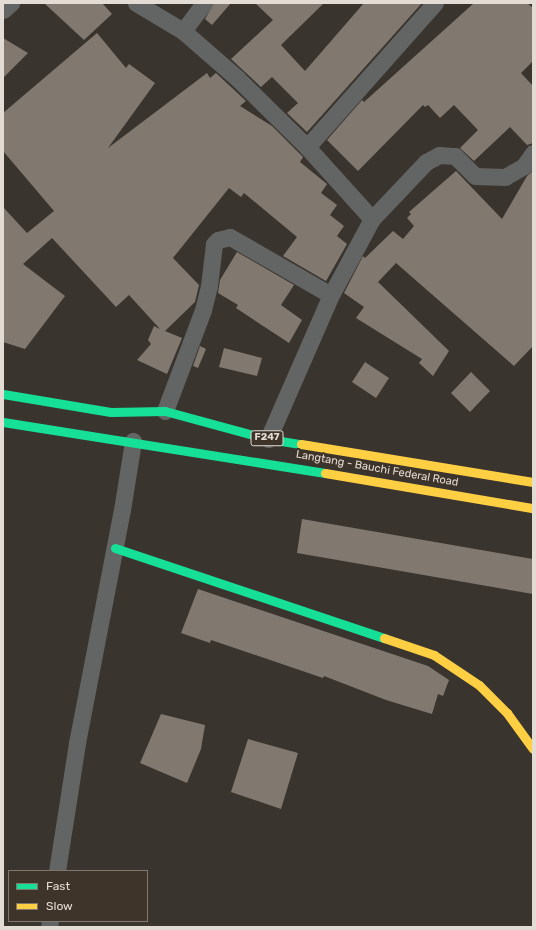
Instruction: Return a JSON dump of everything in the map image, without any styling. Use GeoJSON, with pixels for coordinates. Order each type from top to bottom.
{"type":"FeatureCollection","features":[{"type":"Feature","properties":{"kind":"main road","name":"F247"},"geometry":{"type":"LineString","coordinates":[[3,394],[111,412],[165,410],[268,439],[533,482]]}},
{"type":"Feature","properties":{"kind":"main road","name":"Langtang - Bauchi Federal Road"},"geometry":{"type":"LineString","coordinates":[[3,422],[133,441],[533,508]]}},
{"type":"Feature","properties":{"kind":"main road"},"geometry":{"type":"LineString","coordinates":[[115,548],[434,655],[479,685],[507,713],[533,749]]}},
{"type":"Feature","properties":{"kind":"street"},"geometry":{"type":"LineString","coordinates":[[3,10],[10,3]]}},
{"type":"Feature","properties":{"kind":"street"},"geometry":{"type":"LineString","coordinates":[[136,3],[183,31],[237,78],[307,147],[372,219]]}},
{"type":"Feature","properties":{"kind":"street"},"geometry":{"type":"LineString","coordinates":[[183,31],[204,3]]}},
{"type":"Feature","properties":{"kind":"street"},"geometry":{"type":"LineString","coordinates":[[307,147],[435,3]]}},
{"type":"Feature","properties":{"kind":"street"},"geometry":{"type":"LineString","coordinates":[[268,439],[331,295],[372,219],[426,162],[439,155],[455,156],[475,176],[505,177],[524,166],[533,153]]}},
{"type":"Feature","properties":{"kind":"street"},"geometry":{"type":"LineString","coordinates":[[165,410],[203,310],[214,244],[218,240],[230,237],[331,295]]}},
{"type":"Feature","properties":{"kind":"street"},"geometry":{"type":"LineString","coordinates":[[57,870],[77,743],[115,548],[133,441]]}},
{"type":"Feature","properties":{"kind":"building"},"geometry":{"type":"Polygon","coordinates":[[[44,3],[102,3],[112,14],[84,40],[44,3]]]}},
{"type":"Feature","properties":{"kind":"building"},"geometry":{"type":"Polygon","coordinates":[[[214,3],[231,3],[212,25],[205,19],[214,3]]]}},
{"type":"Feature","properties":{"kind":"building"},"geometry":{"type":"Polygon","coordinates":[[[255,3],[324,3],[281,45],[305,71],[364,3],[422,3],[307,132],[287,113],[298,103],[272,77],[261,87],[231,59],[273,20],[255,3]]]}},
{"type":"Feature","properties":{"kind":"building"},"geometry":{"type":"Polygon","coordinates":[[[474,3],[527,3],[533,8],[533,61],[521,73],[533,86],[533,143],[527,145],[510,127],[474,161],[460,148],[478,130],[454,105],[440,118],[428,105],[425,107],[423,105],[358,171],[327,140],[362,100],[364,102],[474,3]]]}},
{"type":"Feature","properties":{"kind":"building"},"geometry":{"type":"Polygon","coordinates":[[[97,33],[126,68],[129,64],[155,83],[108,148],[207,73],[210,78],[216,73],[246,101],[240,106],[272,126],[303,157],[300,162],[327,184],[321,193],[337,205],[330,215],[344,226],[337,236],[347,244],[326,281],[283,256],[297,237],[244,193],[241,197],[229,188],[173,258],[199,285],[195,302],[165,331],[182,338],[167,374],[137,360],[151,344],[148,340],[154,326],[160,329],[129,295],[116,307],[52,238],[23,264],[65,296],[25,349],[3,342],[3,207],[27,233],[54,211],[3,151],[3,113],[97,33]]]}},
{"type":"Feature","properties":{"kind":"building"},"geometry":{"type":"Polygon","coordinates":[[[3,38],[28,53],[3,78],[3,38]]]}},
{"type":"Feature","properties":{"kind":"building"},"geometry":{"type":"Polygon","coordinates":[[[456,171],[502,219],[527,176],[533,171],[533,346],[514,366],[396,263],[378,282],[449,351],[433,376],[419,363],[422,359],[356,318],[364,307],[344,293],[363,256],[365,258],[393,231],[403,239],[414,226],[407,218],[411,214],[409,212],[456,171]]]}},
{"type":"Feature","properties":{"kind":"building"},"geometry":{"type":"Polygon","coordinates":[[[237,252],[294,285],[281,305],[302,320],[289,343],[236,308],[238,305],[218,293],[220,280],[237,252]]]}},
{"type":"Feature","properties":{"kind":"building"},"geometry":{"type":"Polygon","coordinates":[[[200,346],[206,349],[198,368],[193,366],[200,346]]]}},
{"type":"Feature","properties":{"kind":"building"},"geometry":{"type":"Polygon","coordinates":[[[224,348],[262,358],[257,376],[219,367],[224,348]]]}},
{"type":"Feature","properties":{"kind":"building"},"geometry":{"type":"Polygon","coordinates":[[[365,362],[389,378],[376,398],[352,382],[365,362]]]}},
{"type":"Feature","properties":{"kind":"building"},"geometry":{"type":"Polygon","coordinates":[[[471,372],[490,391],[470,412],[451,393],[471,372]]]}},
{"type":"Feature","properties":{"kind":"building"},"geometry":{"type":"Polygon","coordinates":[[[302,519],[533,559],[533,594],[297,553],[302,519]]]}},
{"type":"Feature","properties":{"kind":"building"},"geometry":{"type":"Polygon","coordinates":[[[198,589],[428,666],[449,680],[443,696],[438,694],[432,714],[386,700],[324,676],[323,678],[211,640],[210,643],[181,633],[198,589]]]}},
{"type":"Feature","properties":{"kind":"building"},"geometry":{"type":"Polygon","coordinates":[[[161,714],[205,725],[201,749],[187,783],[140,763],[161,714]]]}},
{"type":"Feature","properties":{"kind":"building"},"geometry":{"type":"Polygon","coordinates":[[[248,739],[298,753],[281,809],[231,792],[248,739]]]}},
{"type":"Feature","properties":{"kind":"traffic: fast"},"geometry":{"type":"LineString","coordinates":[[3,394],[111,412],[165,411],[268,439],[301,444]]}},
{"type":"Feature","properties":{"kind":"traffic: fast"},"geometry":{"type":"LineString","coordinates":[[3,422],[325,473]]}},
{"type":"Feature","properties":{"kind":"traffic: fast"},"geometry":{"type":"LineString","coordinates":[[115,548],[384,638]]}},
{"type":"Feature","properties":{"kind":"traffic: slow"},"geometry":{"type":"LineString","coordinates":[[301,444],[533,482]]}},
{"type":"Feature","properties":{"kind":"traffic: slow"},"geometry":{"type":"LineString","coordinates":[[325,473],[533,508]]}},
{"type":"Feature","properties":{"kind":"traffic: slow"},"geometry":{"type":"LineString","coordinates":[[384,638],[434,655],[479,685],[507,713],[533,749]]}}]}
